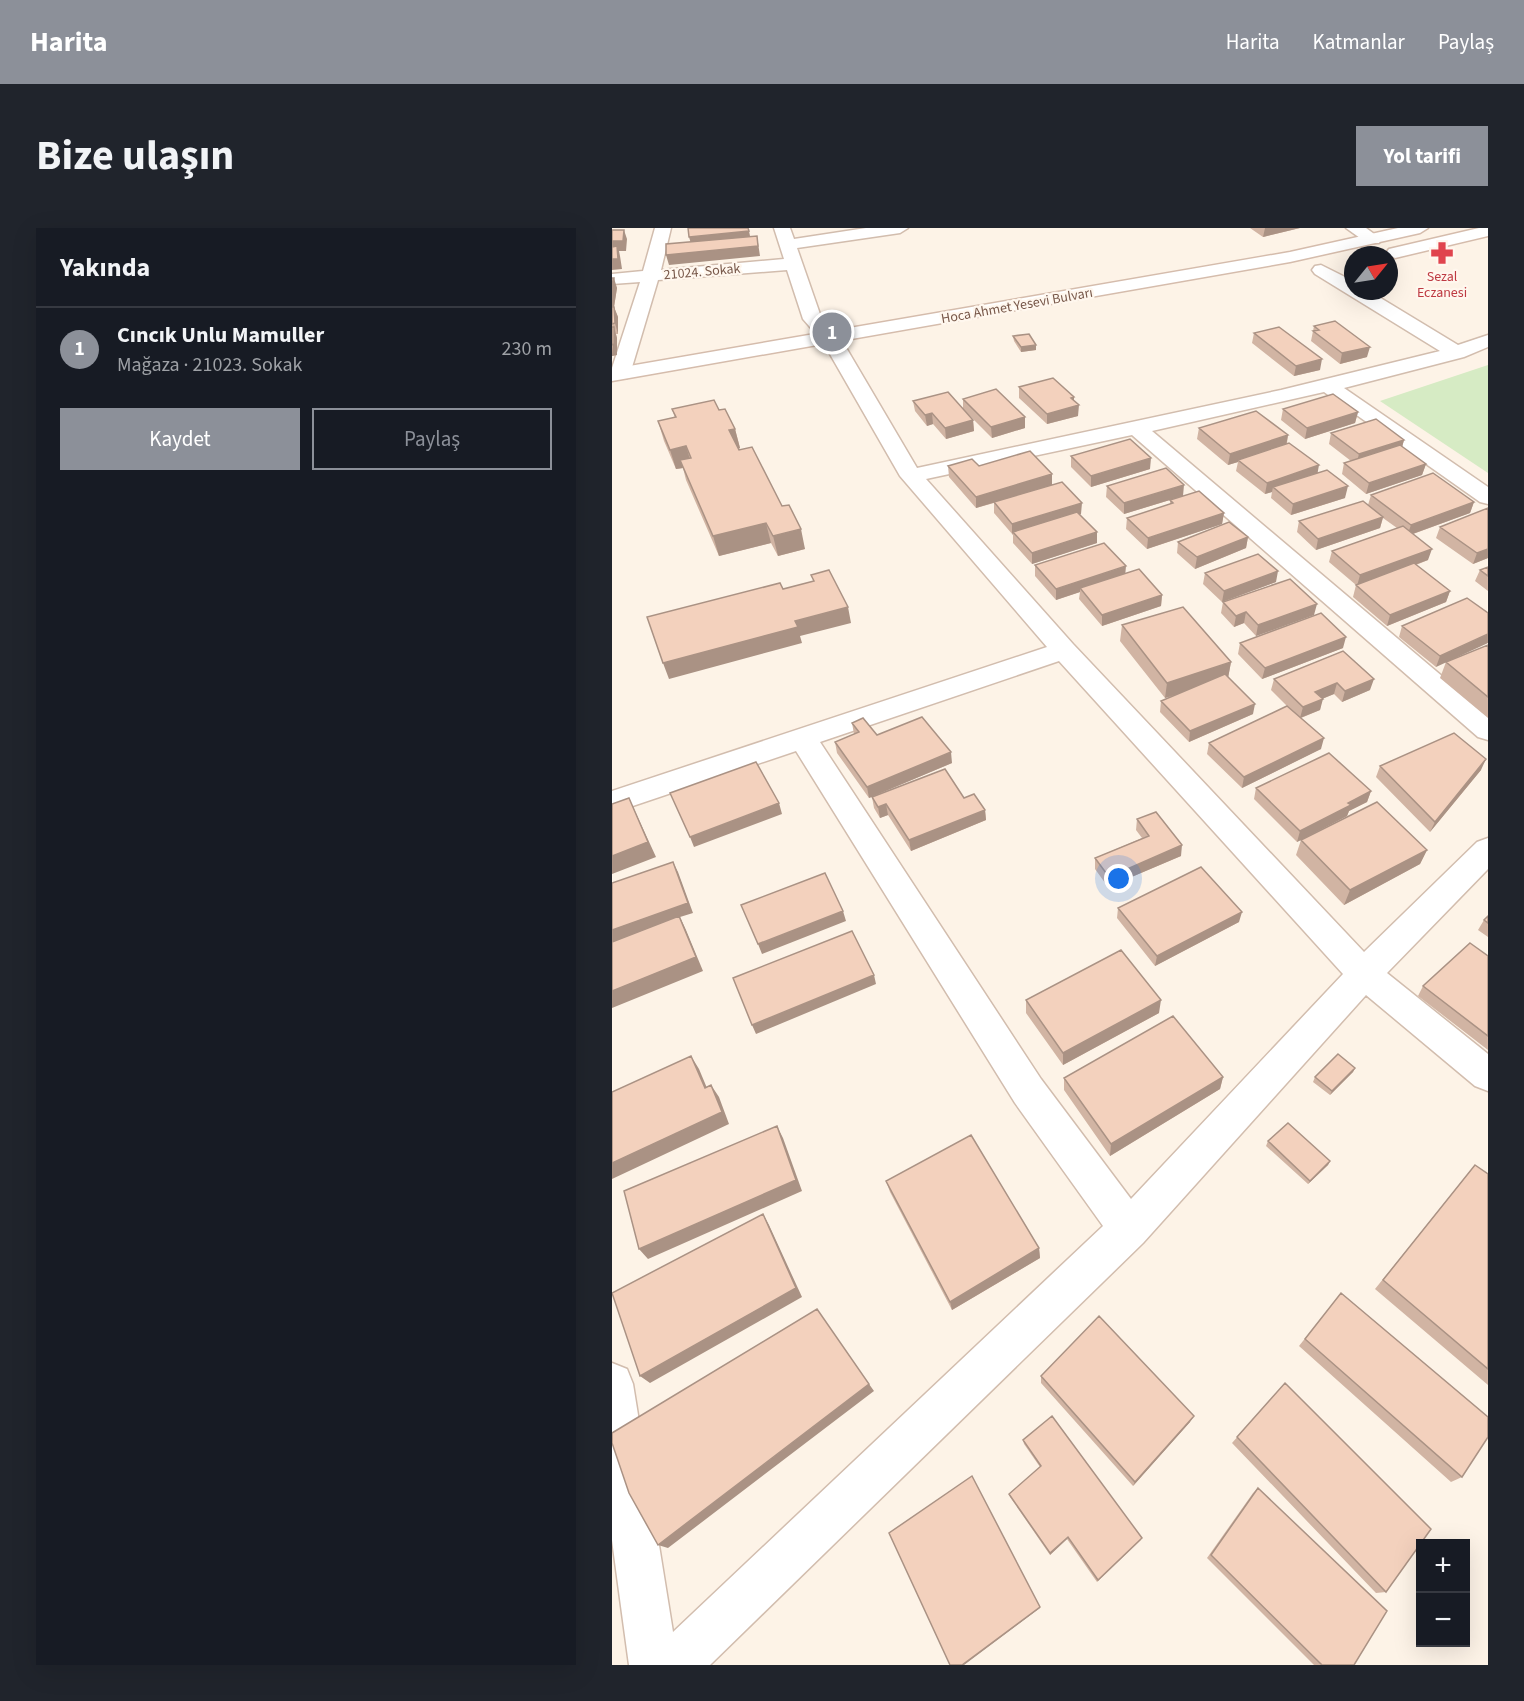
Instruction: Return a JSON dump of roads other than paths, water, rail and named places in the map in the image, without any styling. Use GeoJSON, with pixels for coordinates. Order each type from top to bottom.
{"type":"FeatureCollection","features":[{"type":"Feature","properties":{"kind":"street"},"geometry":{"type":"LineString","coordinates":[[616,374],[651,276],[663,228]]}},
{"type":"Feature","properties":{"kind":"street"},"geometry":{"type":"LineString","coordinates":[[900,228],[784,237],[812,319],[838,353],[912,476],[1064,650],[1364,974],[1488,1075]]}},
{"type":"Feature","properties":{"kind":"street"},"geometry":{"type":"LineString","coordinates":[[1354,228],[1373,239]]}},
{"type":"Feature","properties":{"kind":"street","name":"Hoca Ahmet Yesevi Bulvarı"},"geometry":{"type":"LineString","coordinates":[[616,374],[838,353],[1420,228]]}},
{"type":"Feature","properties":{"kind":"street"},"geometry":{"type":"LineString","coordinates":[[1398,252],[1488,231]]}},
{"type":"Feature","properties":{"kind":"street","name":"21024. Sokak"},"geometry":{"type":"LineString","coordinates":[[612,279],[792,264]]}},
{"type":"Feature","properties":{"kind":"street"},"geometry":{"type":"LineString","coordinates":[[1217,289],[1342,265]]}},
{"type":"Feature","properties":{"kind":"street"},"geometry":{"type":"LineString","coordinates":[[1321,270],[1344,284]]}},
{"type":"Feature","properties":{"kind":"street"},"geometry":{"type":"LineString","coordinates":[[1370,300],[1457,353]]}},
{"type":"Feature","properties":{"kind":"street"},"geometry":{"type":"LineString","coordinates":[[912,476],[1137,429],[1327,385],[1457,353],[1488,340]]}},
{"type":"Feature","properties":{"kind":"street"},"geometry":{"type":"LineString","coordinates":[[1327,385],[1488,497]]}},
{"type":"Feature","properties":{"kind":"street"},"geometry":{"type":"LineString","coordinates":[[1137,429],[1488,730]]}},
{"type":"Feature","properties":{"kind":"street"},"geometry":{"type":"LineString","coordinates":[[612,802],[1064,650]]}},
{"type":"Feature","properties":{"kind":"street"},"geometry":{"type":"LineString","coordinates":[[802,737],[1028,1091],[1129,1229]]}},
{"type":"Feature","properties":{"kind":"street"},"geometry":{"type":"LineString","coordinates":[[675,1665],[1129,1229],[1364,974],[1488,850]]}},
{"type":"Feature","properties":{"kind":"street"},"geometry":{"type":"LineString","coordinates":[[612,1384],[654,1665]]}},
{"type":"Feature","properties":{"kind":"place","name":"Sezal Eczanesi"},"geometry":{"type":"Point","coordinates":[1442,253]}},
{"type":"Feature","properties":{"kind":"place","name":"Cıncık Unlu Mamuller"},"geometry":{"type":"Point","coordinates":[832,332]}}]}
